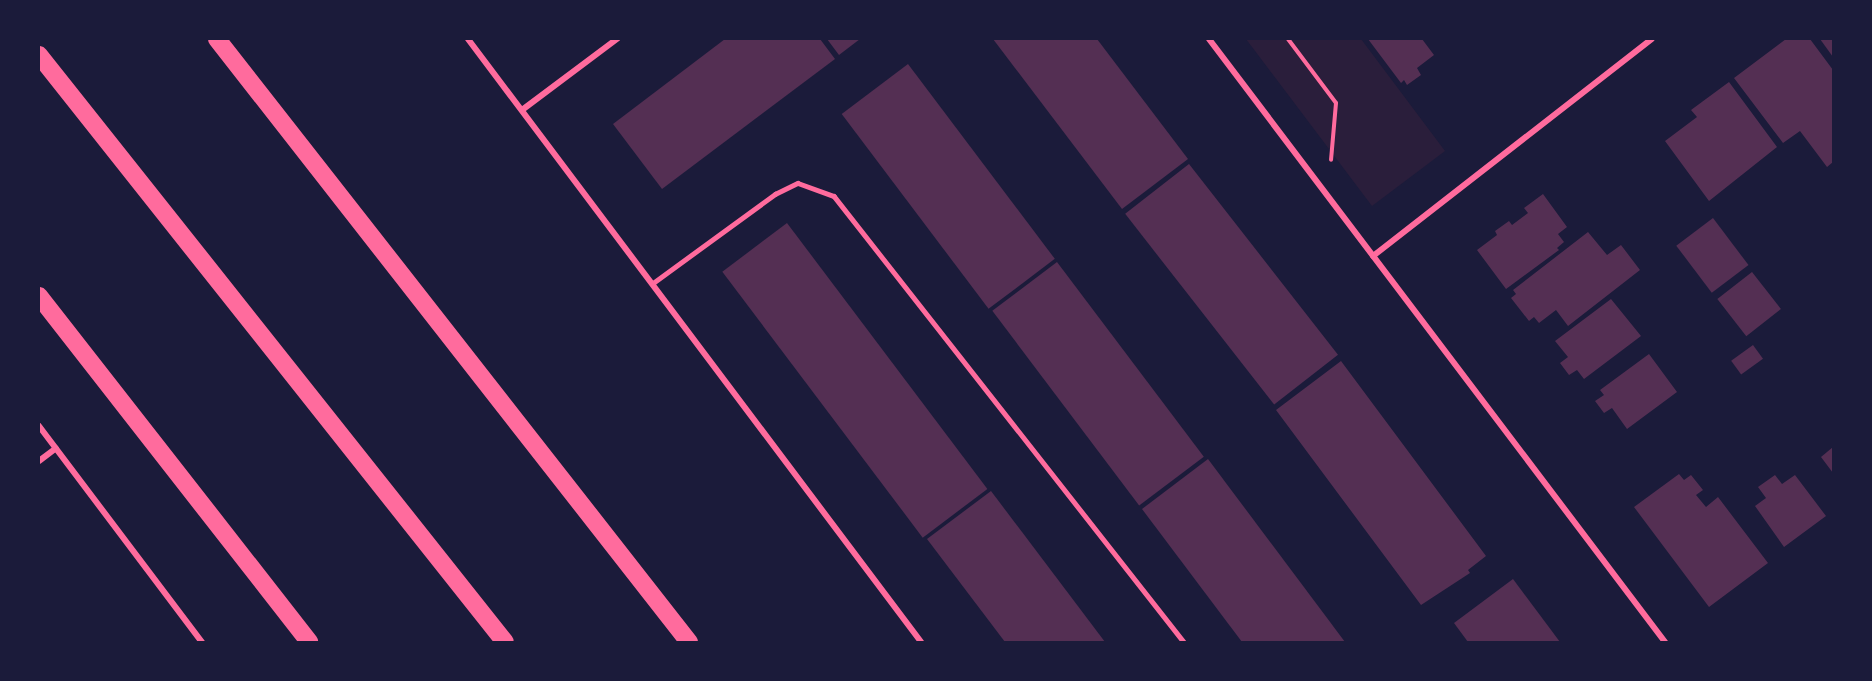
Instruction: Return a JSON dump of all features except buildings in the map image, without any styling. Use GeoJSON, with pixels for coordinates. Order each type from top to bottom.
{"type":"FeatureCollection","features":[{"type":"Feature","properties":{"kind":"highway"},"geometry":{"type":"LineString","coordinates":[[217,39],[689,642]]}},
{"type":"Feature","properties":{"kind":"highway"},"geometry":{"type":"LineString","coordinates":[[39,55],[505,642]]}},
{"type":"Feature","properties":{"kind":"highway"},"geometry":{"type":"LineString","coordinates":[[39,296],[309,642]]}},
{"type":"Feature","properties":{"kind":"street"},"geometry":{"type":"LineString","coordinates":[[468,39],[921,642]]}},
{"type":"Feature","properties":{"kind":"street"},"geometry":{"type":"LineString","coordinates":[[522,110],[617,39]]}},
{"type":"Feature","properties":{"kind":"street"},"geometry":{"type":"LineString","coordinates":[[1209,39],[1665,642]]}},
{"type":"Feature","properties":{"kind":"street"},"geometry":{"type":"LineString","coordinates":[[1373,256],[1652,39]]}},
{"type":"Feature","properties":{"kind":"street"},"geometry":{"type":"LineString","coordinates":[[39,426],[202,642]]}},
{"type":"Feature","properties":{"kind":"street"},"geometry":{"type":"LineString","coordinates":[[39,461],[56,448]]}},
{"type":"Feature","properties":{"kind":"lane"},"geometry":{"type":"LineString","coordinates":[[653,283],[775,194],[798,183],[834,196],[1184,642]]}},
{"type":"Feature","properties":{"kind":"path"},"geometry":{"type":"LineString","coordinates":[[1288,39],[1336,103],[1328,196]]}},
{"type":"Feature","properties":{"kind":"shaded area"},"geometry":{"type":"Polygon","coordinates":[[[1246,39],[1361,39],[1445,151],[1372,206],[1246,39]]]}}]}
